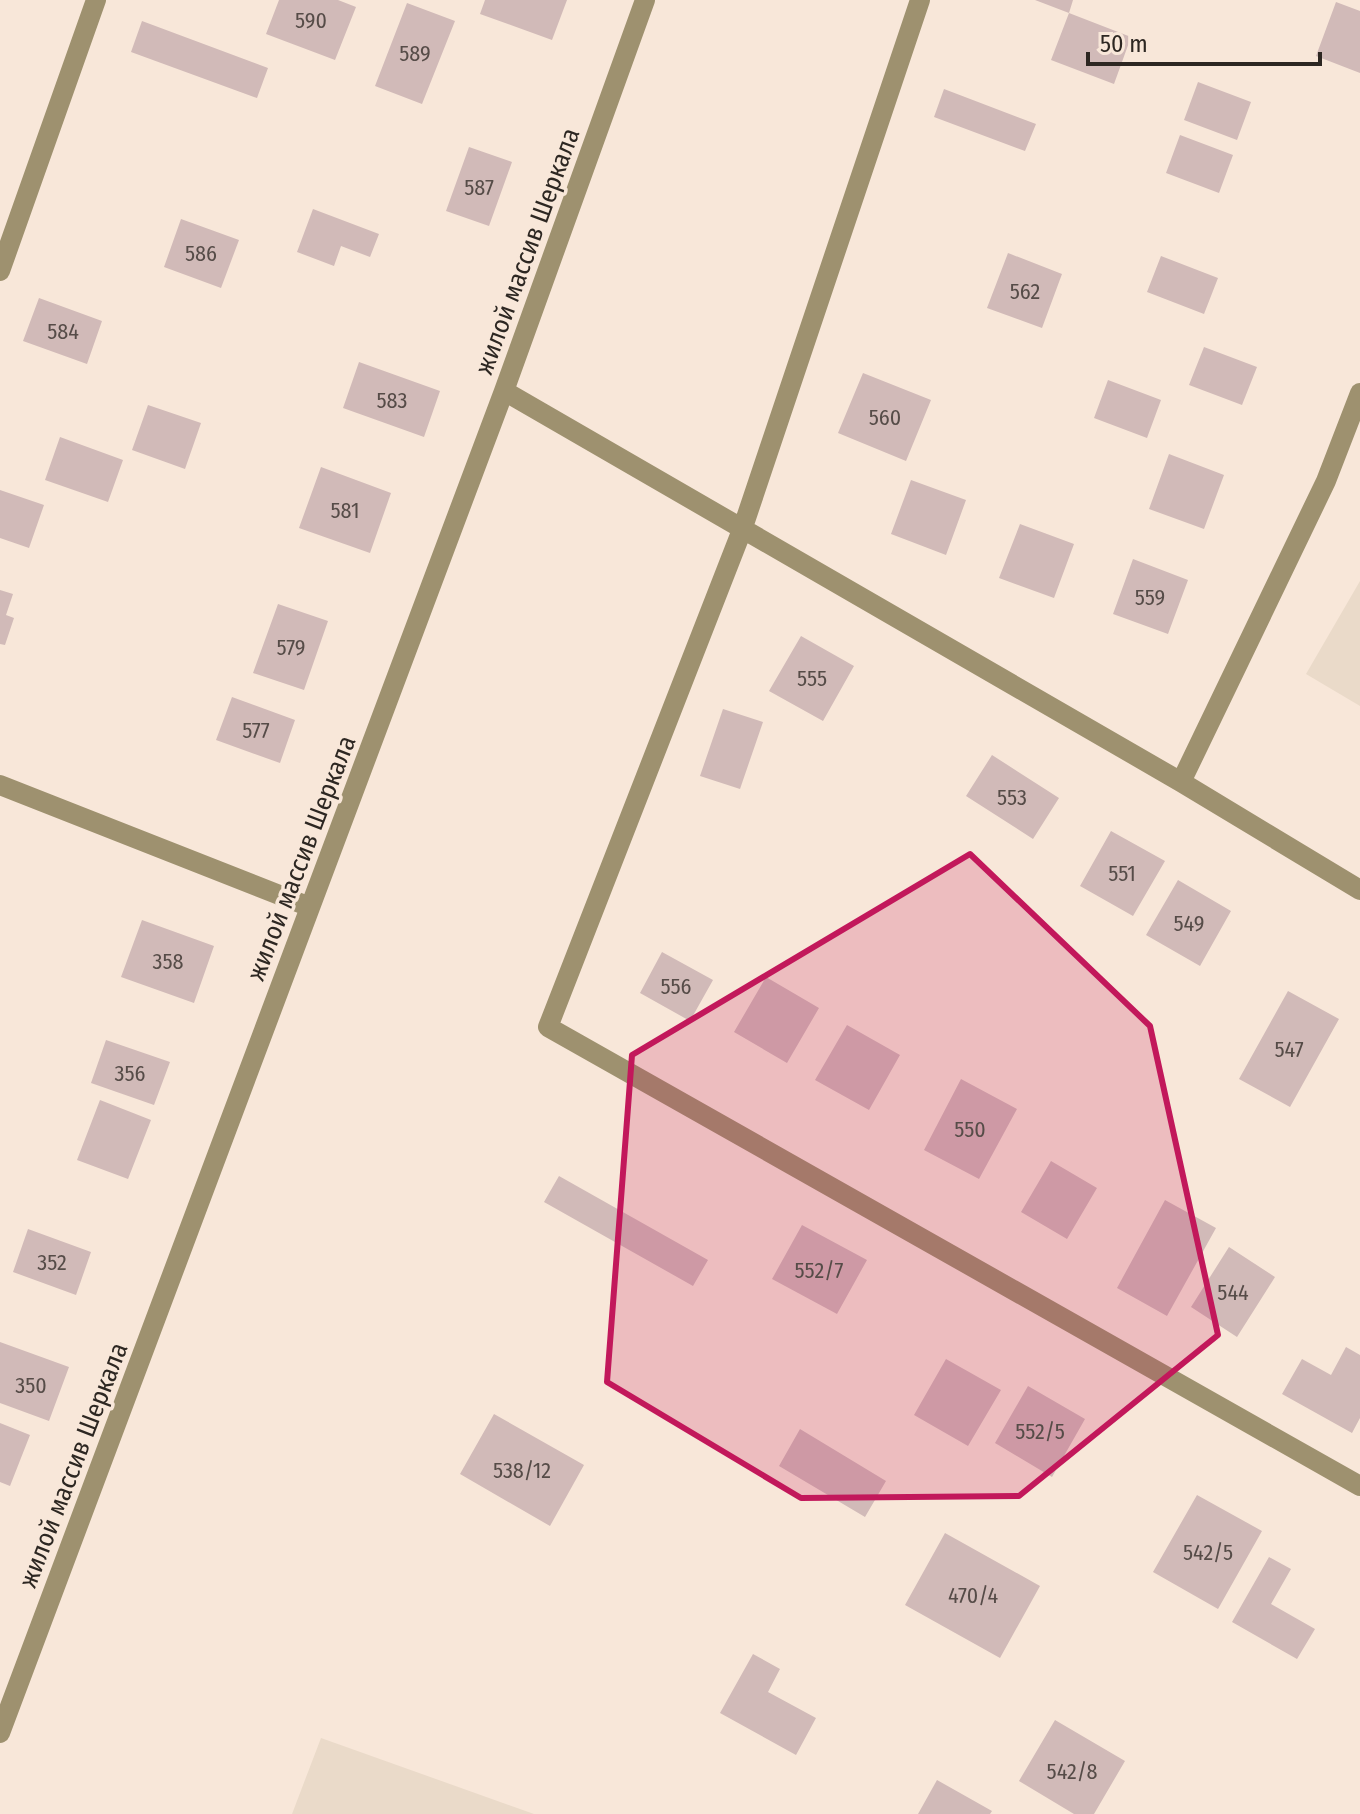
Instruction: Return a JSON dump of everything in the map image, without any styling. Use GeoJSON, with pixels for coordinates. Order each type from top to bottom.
{"type":"FeatureCollection","features":[{"type":"Feature","properties":{"kind":"street"},"geometry":{"type":"LineString","coordinates":[[0,271],[96,0]]}},
{"type":"Feature","properties":{"kind":"street","name":"жилой массив Шеркала"},"geometry":{"type":"LineString","coordinates":[[0,1733],[504,391],[645,0]]}},
{"type":"Feature","properties":{"kind":"street"},"geometry":{"type":"LineString","coordinates":[[920,0],[742,530],[548,1027],[1360,1486]]}},
{"type":"Feature","properties":{"kind":"street"},"geometry":{"type":"LineString","coordinates":[[504,391],[1181,782],[1360,890]]}},
{"type":"Feature","properties":{"kind":"street"},"geometry":{"type":"LineString","coordinates":[[1181,782],[1326,481],[1360,393]]}},
{"type":"Feature","properties":{"kind":"street"},"geometry":{"type":"LineString","coordinates":[[0,785],[310,907]]}},
{"type":"Feature","properties":{"kind":"highlighted area"},"geometry":{"type":"Polygon","coordinates":[[[970,854],[1150,1026],[1218,1335],[1019,1496],[801,1498],[607,1382],[632,1055],[970,854]]]}},
{"type":"Feature","properties":{"kind":"shaded area"},"geometry":{"type":"Polygon","coordinates":[[[1360,581],[1360,706],[1306,674],[1360,581]]]}},
{"type":"Feature","properties":{"kind":"shaded area"},"geometry":{"type":"Polygon","coordinates":[[[321,1738],[534,1814],[292,1814],[321,1738]]]}},
{"type":"Feature","properties":{"kind":"building"},"geometry":{"type":"Polygon","coordinates":[[[279,0],[338,0],[356,7],[335,60],[266,34],[279,0]]]}},
{"type":"Feature","properties":{"kind":"building"},"geometry":{"type":"Polygon","coordinates":[[[485,0],[567,0],[552,40],[480,14],[485,0]]]}},
{"type":"Feature","properties":{"kind":"building"},"geometry":{"type":"Polygon","coordinates":[[[1035,0],[1073,0],[1069,13],[1035,0]]]}},
{"type":"Feature","properties":{"kind":"building"},"geometry":{"type":"Polygon","coordinates":[[[1336,2],[1360,11],[1360,73],[1316,56],[1336,2]]]}},
{"type":"Feature","properties":{"kind":"building"},"geometry":{"type":"Polygon","coordinates":[[[407,3],[455,21],[422,104],[375,86],[407,3]]]}},
{"type":"Feature","properties":{"kind":"building"},"geometry":{"type":"Polygon","coordinates":[[[1069,13],[1131,37],[1114,84],[1051,60],[1069,13]]]}},
{"type":"Feature","properties":{"kind":"building"},"geometry":{"type":"Polygon","coordinates":[[[142,21],[268,68],[257,98],[131,52],[142,21]]]}},
{"type":"Feature","properties":{"kind":"building"},"geometry":{"type":"Polygon","coordinates":[[[1198,82],[1251,102],[1237,140],[1184,120],[1198,82]]]}},
{"type":"Feature","properties":{"kind":"building"},"geometry":{"type":"Polygon","coordinates":[[[944,89],[1036,124],[1025,151],[934,117],[944,89]]]}},
{"type":"Feature","properties":{"kind":"building"},"geometry":{"type":"Polygon","coordinates":[[[1180,135],[1233,155],[1219,193],[1166,173],[1180,135]]]}},
{"type":"Feature","properties":{"kind":"building"},"geometry":{"type":"Polygon","coordinates":[[[469,147],[512,162],[489,226],[446,211],[469,147]]]}},
{"type":"Feature","properties":{"kind":"building"},"geometry":{"type":"Polygon","coordinates":[[[313,209],[379,234],[370,257],[341,246],[334,266],[297,252],[313,209]]]}},
{"type":"Feature","properties":{"kind":"building"},"geometry":{"type":"Polygon","coordinates":[[[181,219],[239,240],[221,288],[164,267],[181,219]]]}},
{"type":"Feature","properties":{"kind":"building"},"geometry":{"type":"Polygon","coordinates":[[[1008,253],[1062,274],[1042,328],[987,308],[1008,253]]]}},
{"type":"Feature","properties":{"kind":"building"},"geometry":{"type":"Polygon","coordinates":[[[1161,256],[1218,278],[1204,314],[1147,292],[1161,256]]]}},
{"type":"Feature","properties":{"kind":"building"},"geometry":{"type":"Polygon","coordinates":[[[39,298],[102,321],[87,364],[23,341],[39,298]]]}},
{"type":"Feature","properties":{"kind":"building"},"geometry":{"type":"Polygon","coordinates":[[[1204,347],[1257,367],[1242,405],[1189,385],[1204,347]]]}},
{"type":"Feature","properties":{"kind":"building"},"geometry":{"type":"Polygon","coordinates":[[[359,362],[440,391],[424,437],[343,408],[359,362]]]}},
{"type":"Feature","properties":{"kind":"building"},"geometry":{"type":"Polygon","coordinates":[[[863,373],[931,400],[906,461],[838,433],[863,373]]]}},
{"type":"Feature","properties":{"kind":"building"},"geometry":{"type":"Polygon","coordinates":[[[1108,380],[1161,400],[1147,438],[1094,418],[1108,380]]]}},
{"type":"Feature","properties":{"kind":"building"},"geometry":{"type":"Polygon","coordinates":[[[148,405],[201,423],[185,469],[132,450],[148,405]]]}},
{"type":"Feature","properties":{"kind":"building"},"geometry":{"type":"Polygon","coordinates":[[[60,437],[123,460],[108,502],[45,480],[60,437]]]}},
{"type":"Feature","properties":{"kind":"building"},"geometry":{"type":"Polygon","coordinates":[[[1169,454],[1224,475],[1204,529],[1149,509],[1169,454]]]}},
{"type":"Feature","properties":{"kind":"building"},"geometry":{"type":"Polygon","coordinates":[[[321,467],[391,493],[370,553],[299,528],[321,467]]]}},
{"type":"Feature","properties":{"kind":"building"},"geometry":{"type":"Polygon","coordinates":[[[911,480],[966,500],[946,555],[891,534],[911,480]]]}},
{"type":"Feature","properties":{"kind":"building"},"geometry":{"type":"Polygon","coordinates":[[[0,490],[44,505],[29,548],[0,538],[0,490]]]}},
{"type":"Feature","properties":{"kind":"building"},"geometry":{"type":"Polygon","coordinates":[[[1020,524],[1074,544],[1054,598],[999,578],[1020,524]]]}},
{"type":"Feature","properties":{"kind":"building"},"geometry":{"type":"Polygon","coordinates":[[[1133,559],[1188,580],[1168,634],[1113,614],[1133,559]]]}},
{"type":"Feature","properties":{"kind":"building"},"geometry":{"type":"Polygon","coordinates":[[[0,590],[13,594],[6,615],[14,618],[5,645],[0,644],[0,590]]]}},
{"type":"Feature","properties":{"kind":"building"},"geometry":{"type":"Polygon","coordinates":[[[278,604],[328,621],[304,690],[253,673],[278,604]]]}},
{"type":"Feature","properties":{"kind":"building"},"geometry":{"type":"Polygon","coordinates":[[[801,636],[854,666],[823,721],[769,691],[801,636]]]}},
{"type":"Feature","properties":{"kind":"building"},"geometry":{"type":"Polygon","coordinates":[[[232,697],[295,720],[280,763],[216,740],[232,697]]]}},
{"type":"Feature","properties":{"kind":"building"},"geometry":{"type":"Polygon","coordinates":[[[723,709],[763,722],[740,789],[700,776],[723,709]]]}},
{"type":"Feature","properties":{"kind":"building"},"geometry":{"type":"Polygon","coordinates":[[[992,755],[1059,798],[1033,839],[966,796],[992,755]]]}},
{"type":"Feature","properties":{"kind":"building"},"geometry":{"type":"Polygon","coordinates":[[[1111,831],[1165,861],[1133,916],[1080,886],[1111,831]]]}},
{"type":"Feature","properties":{"kind":"building"},"geometry":{"type":"Polygon","coordinates":[[[1178,880],[1231,911],[1200,966],[1146,935],[1178,880]]]}},
{"type":"Feature","properties":{"kind":"building"},"geometry":{"type":"Polygon","coordinates":[[[142,920],[214,946],[194,1003],[121,977],[142,920]]]}},
{"type":"Feature","properties":{"kind":"building"},"geometry":{"type":"Polygon","coordinates":[[[662,952],[713,980],[690,1021],[640,993],[662,952]]]}},
{"type":"Feature","properties":{"kind":"building"},"geometry":{"type":"Polygon","coordinates":[[[766,977],[819,1008],[787,1063],[734,1032],[766,977]]]}},
{"type":"Feature","properties":{"kind":"building"},"geometry":{"type":"Polygon","coordinates":[[[1288,991],[1339,1019],[1290,1107],[1239,1079],[1288,991]]]}},
{"type":"Feature","properties":{"kind":"building"},"geometry":{"type":"Polygon","coordinates":[[[847,1025],[900,1055],[869,1110],[815,1080],[847,1025]]]}},
{"type":"Feature","properties":{"kind":"building"},"geometry":{"type":"Polygon","coordinates":[[[106,1040],[170,1062],[154,1105],[91,1083],[106,1040]]]}},
{"type":"Feature","properties":{"kind":"building"},"geometry":{"type":"Polygon","coordinates":[[[961,1079],[1017,1109],[979,1179],[924,1150],[961,1079]]]}},
{"type":"Feature","properties":{"kind":"building"},"geometry":{"type":"Polygon","coordinates":[[[100,1100],[151,1120],[128,1179],[77,1160],[100,1100]]]}},
{"type":"Feature","properties":{"kind":"building"},"geometry":{"type":"Polygon","coordinates":[[[1051,1161],[1097,1188],[1067,1239],[1021,1212],[1051,1161]]]}},
{"type":"Feature","properties":{"kind":"building"},"geometry":{"type":"Polygon","coordinates":[[[559,1176],[708,1260],[693,1286],[544,1202],[559,1176]]]}},
{"type":"Feature","properties":{"kind":"building"},"geometry":{"type":"Polygon","coordinates":[[[1165,1200],[1216,1228],[1167,1316],[1117,1288],[1165,1200]]]}},
{"type":"Feature","properties":{"kind":"building"},"geometry":{"type":"Polygon","coordinates":[[[802,1225],[867,1260],[837,1314],[772,1279],[802,1225]]]}},
{"type":"Feature","properties":{"kind":"building"},"geometry":{"type":"Polygon","coordinates":[[[28,1229],[91,1252],[76,1295],[13,1272],[28,1229]]]}},
{"type":"Feature","properties":{"kind":"building"},"geometry":{"type":"Polygon","coordinates":[[[1229,1247],[1275,1277],[1237,1337],[1191,1307],[1229,1247]]]}},
{"type":"Feature","properties":{"kind":"building"},"geometry":{"type":"Polygon","coordinates":[[[0,1342],[69,1367],[49,1421],[0,1403],[0,1342]]]}},
{"type":"Feature","properties":{"kind":"building"},"geometry":{"type":"Polygon","coordinates":[[[1346,1347],[1360,1355],[1360,1418],[1352,1433],[1282,1394],[1302,1359],[1331,1375],[1346,1347]]]}},
{"type":"Feature","properties":{"kind":"building"},"geometry":{"type":"Polygon","coordinates":[[[946,1359],[1001,1390],[968,1446],[914,1415],[946,1359]]]}},
{"type":"Feature","properties":{"kind":"building"},"geometry":{"type":"Polygon","coordinates":[[[1028,1386],[1085,1419],[1052,1477],[995,1443],[1028,1386]]]}},
{"type":"Feature","properties":{"kind":"building"},"geometry":{"type":"Polygon","coordinates":[[[494,1414],[584,1465],[550,1526],[460,1474],[494,1414]]]}},
{"type":"Feature","properties":{"kind":"building"},"geometry":{"type":"Polygon","coordinates":[[[0,1423],[30,1435],[10,1486],[0,1482],[0,1423]]]}},
{"type":"Feature","properties":{"kind":"building"},"geometry":{"type":"Polygon","coordinates":[[[800,1429],[886,1481],[865,1517],[779,1466],[800,1429]]]}},
{"type":"Feature","properties":{"kind":"building"},"geometry":{"type":"Polygon","coordinates":[[[1197,1495],[1262,1531],[1218,1609],[1153,1572],[1197,1495]]]}},
{"type":"Feature","properties":{"kind":"building"},"geometry":{"type":"Polygon","coordinates":[[[945,1533],[1040,1586],[1000,1658],[905,1605],[945,1533]]]}},
{"type":"Feature","properties":{"kind":"building"},"geometry":{"type":"Polygon","coordinates":[[[1269,1557],[1291,1569],[1271,1604],[1315,1629],[1297,1659],[1232,1622],[1269,1557]]]}},
{"type":"Feature","properties":{"kind":"building"},"geometry":{"type":"Polygon","coordinates":[[[753,1654],[780,1669],[768,1692],[816,1718],[796,1755],[720,1713],[753,1654]]]}},
{"type":"Feature","properties":{"kind":"building"},"geometry":{"type":"Polygon","coordinates":[[[1055,1720],[1125,1761],[1094,1814],[1074,1814],[1019,1781],[1055,1720]]]}},
{"type":"Feature","properties":{"kind":"building"},"geometry":{"type":"Polygon","coordinates":[[[937,1780],[992,1811],[990,1814],[918,1814],[937,1780]]]}}]}
